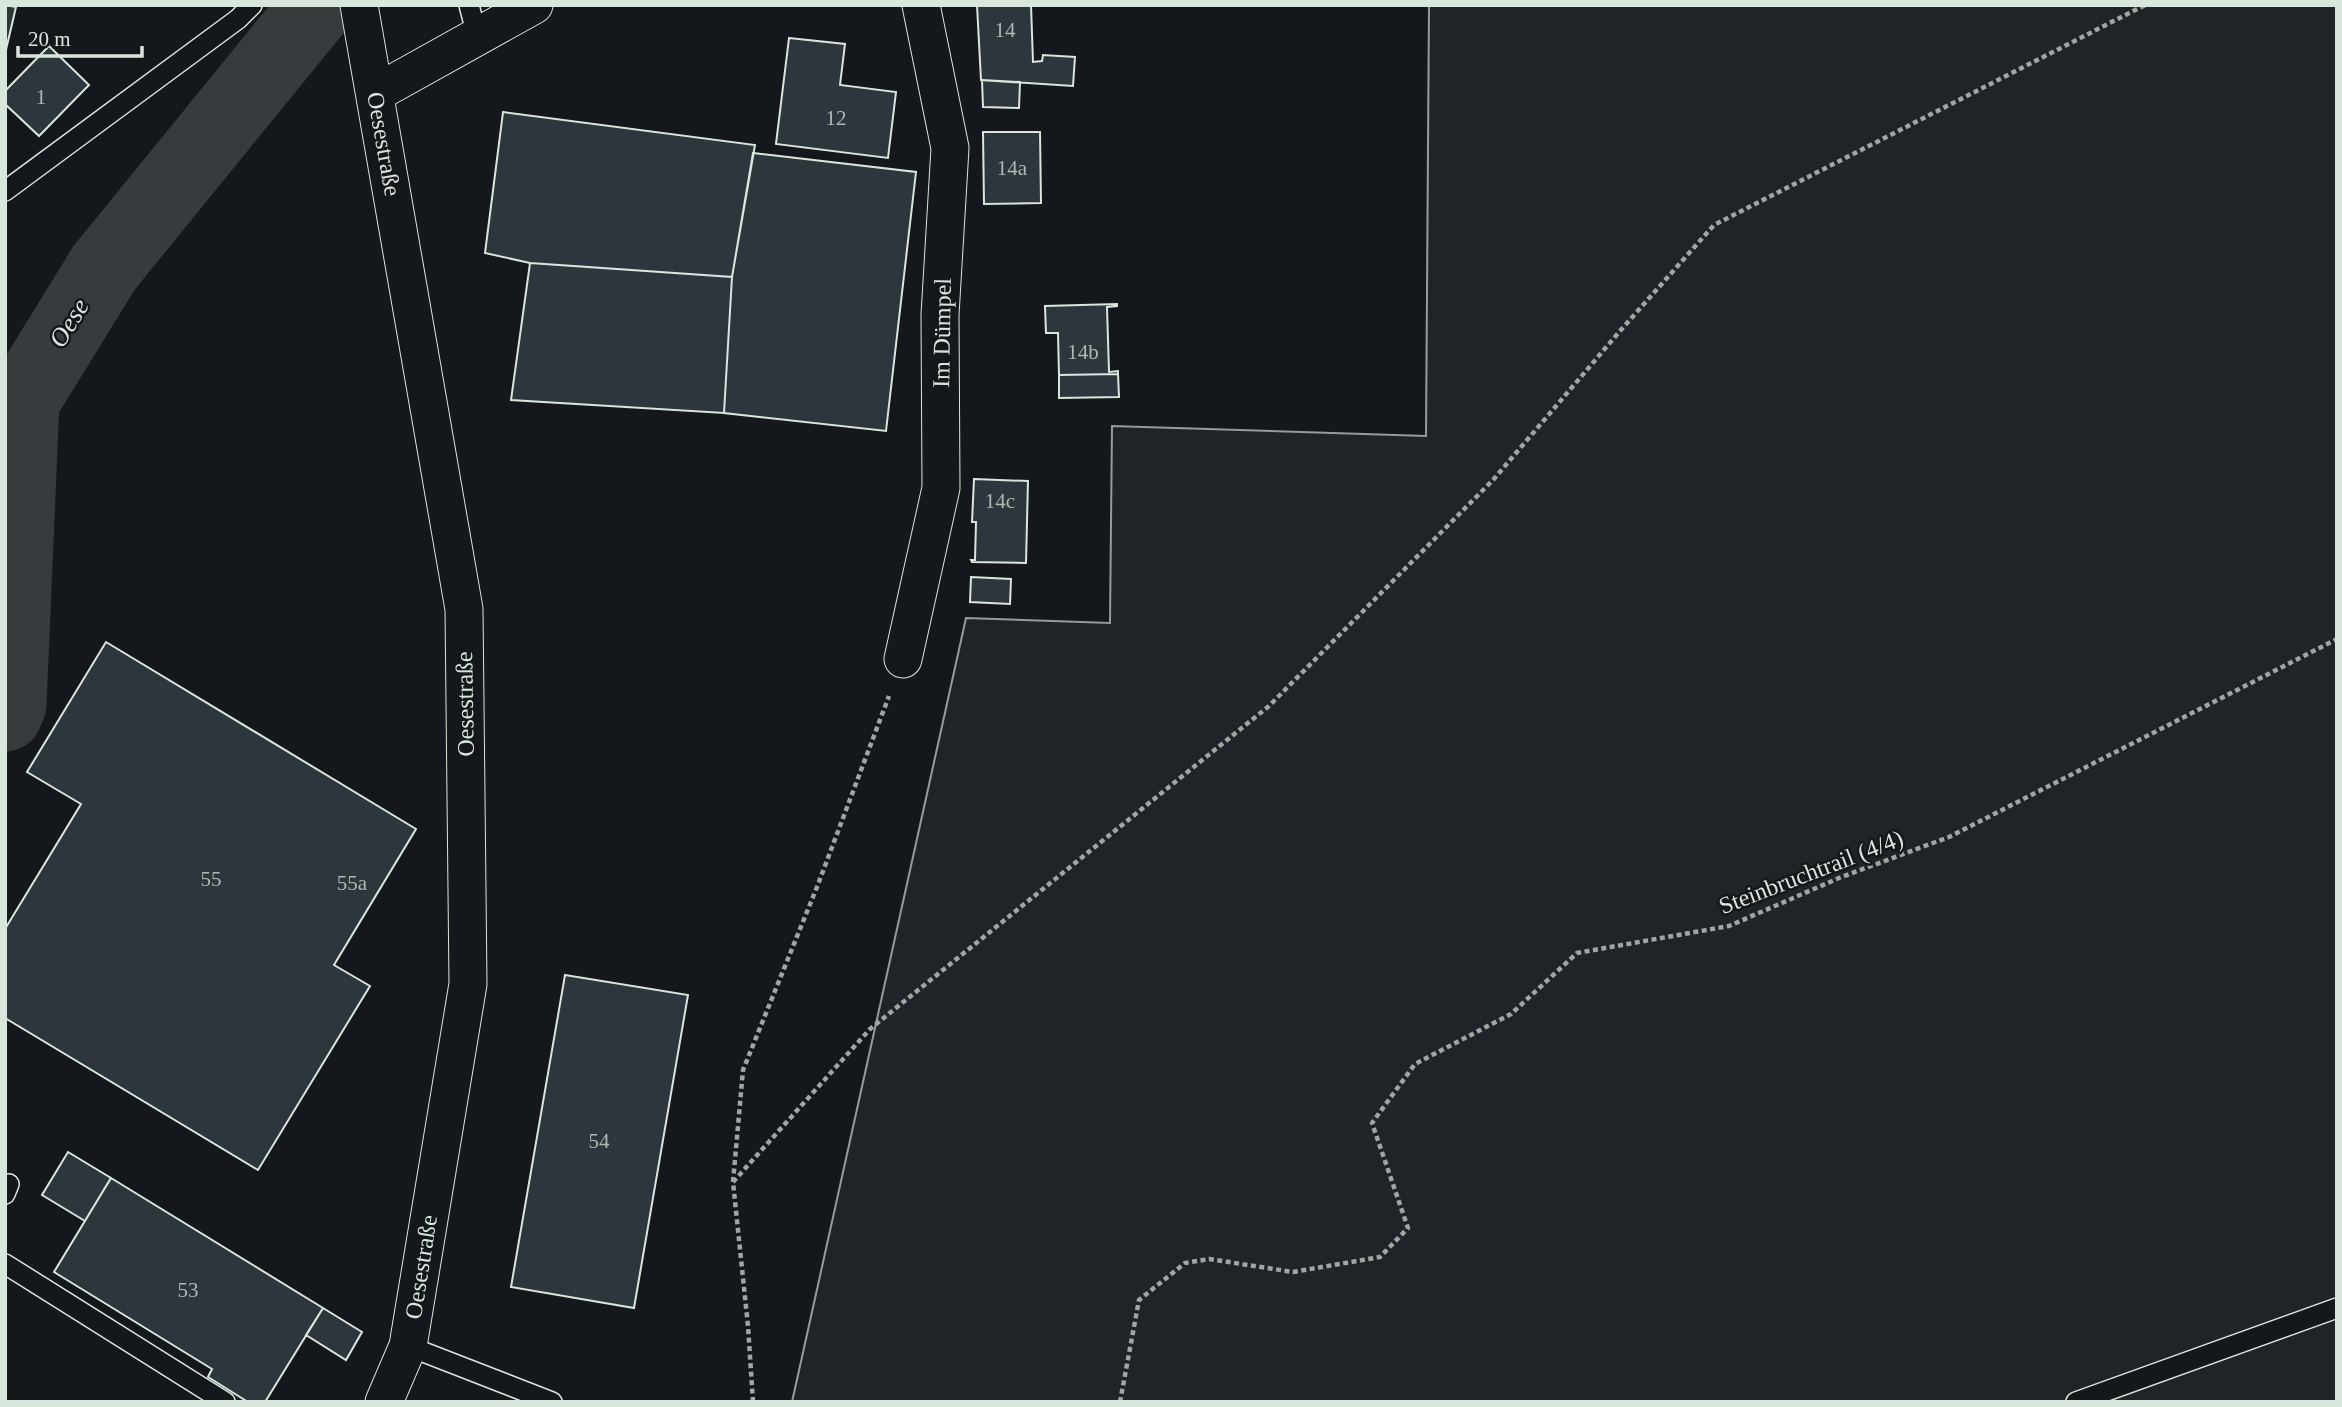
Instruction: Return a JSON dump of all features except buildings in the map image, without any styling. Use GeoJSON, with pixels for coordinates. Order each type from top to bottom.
{"type":"FeatureCollection","features":[{"type":"Feature","properties":{"kind":"street","name":"Oesestraße"},"geometry":{"type":"LineString","coordinates":[[359,5],[464,609],[468,984],[408,1346],[384,1402]]}},
{"type":"Feature","properties":{"kind":"street"},"geometry":{"type":"LineString","coordinates":[[376,93],[473,21],[534,5]]}},
{"type":"Feature","properties":{"kind":"street","name":"Im Dümpel"},"geometry":{"type":"LineString","coordinates":[[903,659],[940,488],[940,315],[950,148],[921,5]]}},
{"type":"Feature","properties":{"kind":"lane"},"geometry":{"type":"LineString","coordinates":[[5,191],[238,19],[252,5]]}},
{"type":"Feature","properties":{"kind":"lane"},"geometry":{"type":"LineString","coordinates":[[5,1264],[225,1402]]}},
{"type":"Feature","properties":{"kind":"lane"},"geometry":{"type":"LineString","coordinates":[[2076,1402],[2337,1308]]}},
{"type":"Feature","properties":{"kind":"lane"},"geometry":{"type":"LineString","coordinates":[[408,1346],[552,1402]]}},
{"type":"Feature","properties":{"kind":"path"},"geometry":{"type":"LineString","coordinates":[[733,1182],[870,1029],[1269,706],[1493,480],[1714,225],[2145,5]]}},
{"type":"Feature","properties":{"kind":"path","name":"Steinbruchtrail (4/4)"},"geometry":{"type":"LineString","coordinates":[[1120,1402],[1139,1300],[1185,1263],[1209,1259],[1293,1272],[1380,1257],[1408,1228],[1372,1123],[1415,1065],[1511,1014],[1577,953],[1729,926],[1839,878],[1949,837],[2337,639]]}},
{"type":"Feature","properties":{"kind":"path"},"geometry":{"type":"LineString","coordinates":[[753,1402],[733,1182],[743,1070],[817,887],[903,659]]}},
{"type":"Feature","properties":{"kind":"shaded area"},"geometry":{"type":"Polygon","coordinates":[[[1429,5],[2337,5],[2337,1402],[792,1402],[966,618],[1110,623],[1112,426],[1426,436],[1429,5]]]}},
{"type":"Feature","properties":{"kind":"waterway","name":"Oese"},"geometry":{"type":"LineString","coordinates":[[5,714],[9,705],[22,401],[104,268],[318,5]]}}]}
